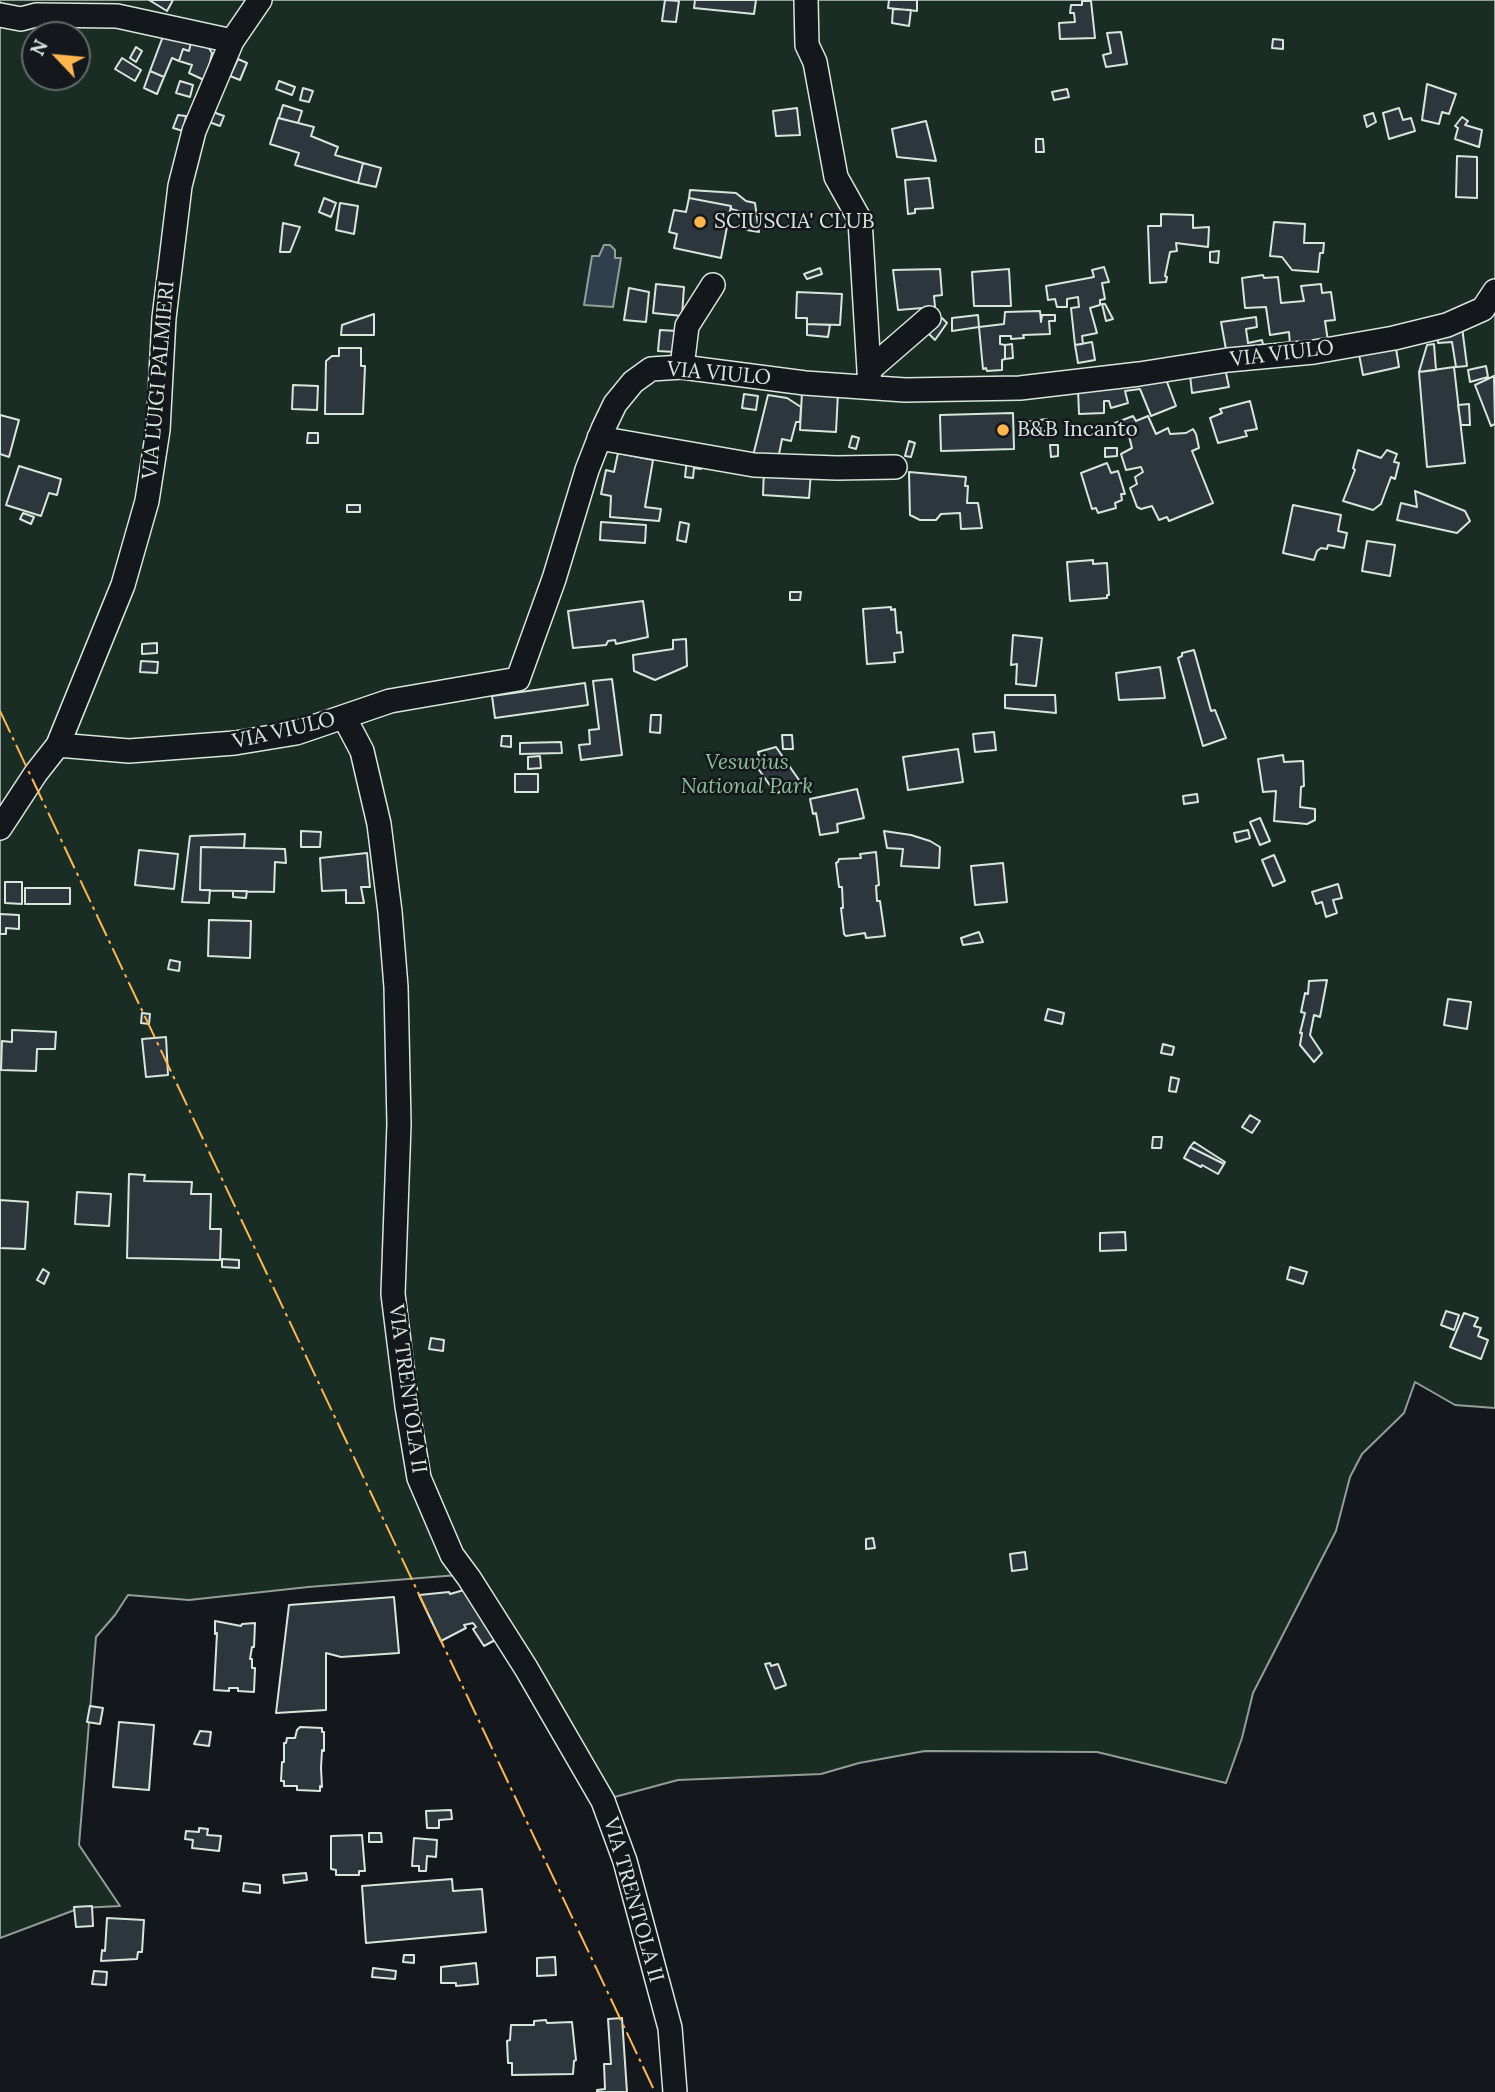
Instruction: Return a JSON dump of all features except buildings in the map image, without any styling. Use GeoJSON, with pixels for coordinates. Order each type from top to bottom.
{"type":"FeatureCollection","features":[{"type":"Feature","properties":{"kind":"street","name":"VIA LUIGI PALMIERI"},"geometry":{"type":"LineString","coordinates":[[0,828],[58,745],[123,585],[147,501],[158,430],[164,318],[180,186],[194,131],[232,41],[260,0]]}},
{"type":"Feature","properties":{"kind":"street"},"geometry":{"type":"LineString","coordinates":[[807,0],[807,45],[815,62],[836,177],[860,220],[870,379]]}},
{"type":"Feature","properties":{"kind":"street"},"geometry":{"type":"LineString","coordinates":[[0,15],[20,19],[36,15],[117,16],[232,41]]}},
{"type":"Feature","properties":{"kind":"street"},"geometry":{"type":"LineString","coordinates":[[682,367],[687,326],[713,285]]}},
{"type":"Feature","properties":{"kind":"street","name":"VIA VIULO"},"geometry":{"type":"LineString","coordinates":[[58,745],[129,751],[193,748],[296,733],[390,701],[518,679],[554,579],[599,438],[615,404],[633,382],[651,369],[682,367],[805,383],[870,379],[905,390],[1020,388],[1228,360],[1314,352],[1394,338],[1447,325],[1483,309],[1495,291]]}},
{"type":"Feature","properties":{"kind":"street"},"geometry":{"type":"LineString","coordinates":[[870,379],[929,318]]}},
{"type":"Feature","properties":{"kind":"street"},"geometry":{"type":"LineString","coordinates":[[599,438],[754,465],[895,467]]}},
{"type":"Feature","properties":{"kind":"street","name":"VIA TRENTOLA II"},"geometry":{"type":"LineString","coordinates":[[344,717],[362,751],[365,763],[379,824],[390,912],[396,987],[400,1124],[393,1294],[419,1478],[452,1555],[526,1668],[603,1801],[625,1861],[670,2028],[675,2092]]}},
{"type":"Feature","properties":{"kind":"green space","name":"Vesuvius National Park"},"geometry":{"type":"Polygon","coordinates":[[[0,0],[1495,0],[1495,1408],[1455,1405],[1415,1382],[1404,1413],[1362,1454],[1350,1477],[1336,1531],[1253,1693],[1242,1738],[1226,1783],[1097,1752],[925,1751],[859,1763],[821,1774],[678,1780],[596,1802],[458,1575],[189,1600],[128,1595],[96,1637],[79,1845],[120,1906],[80,1908],[0,1938],[0,0]]]}},
{"type":"Feature","properties":{"kind":"water"},"geometry":{"type":"Polygon","coordinates":[[[604,245],[610,245],[615,250],[615,258],[621,258],[613,307],[584,305],[592,256],[599,256],[604,245]]]}},
{"type":"Feature","properties":{"kind":"power"},"geometry":{"type":"LineString","coordinates":[[0,711],[655,2092]]}},
{"type":"Feature","properties":{"kind":"place","name":"SCIUSCIA' CLUB"},"geometry":{"type":"Point","coordinates":[700,222]}},
{"type":"Feature","properties":{"kind":"place","name":"B&B Incanto"},"geometry":{"type":"Point","coordinates":[1003,430]}}]}
